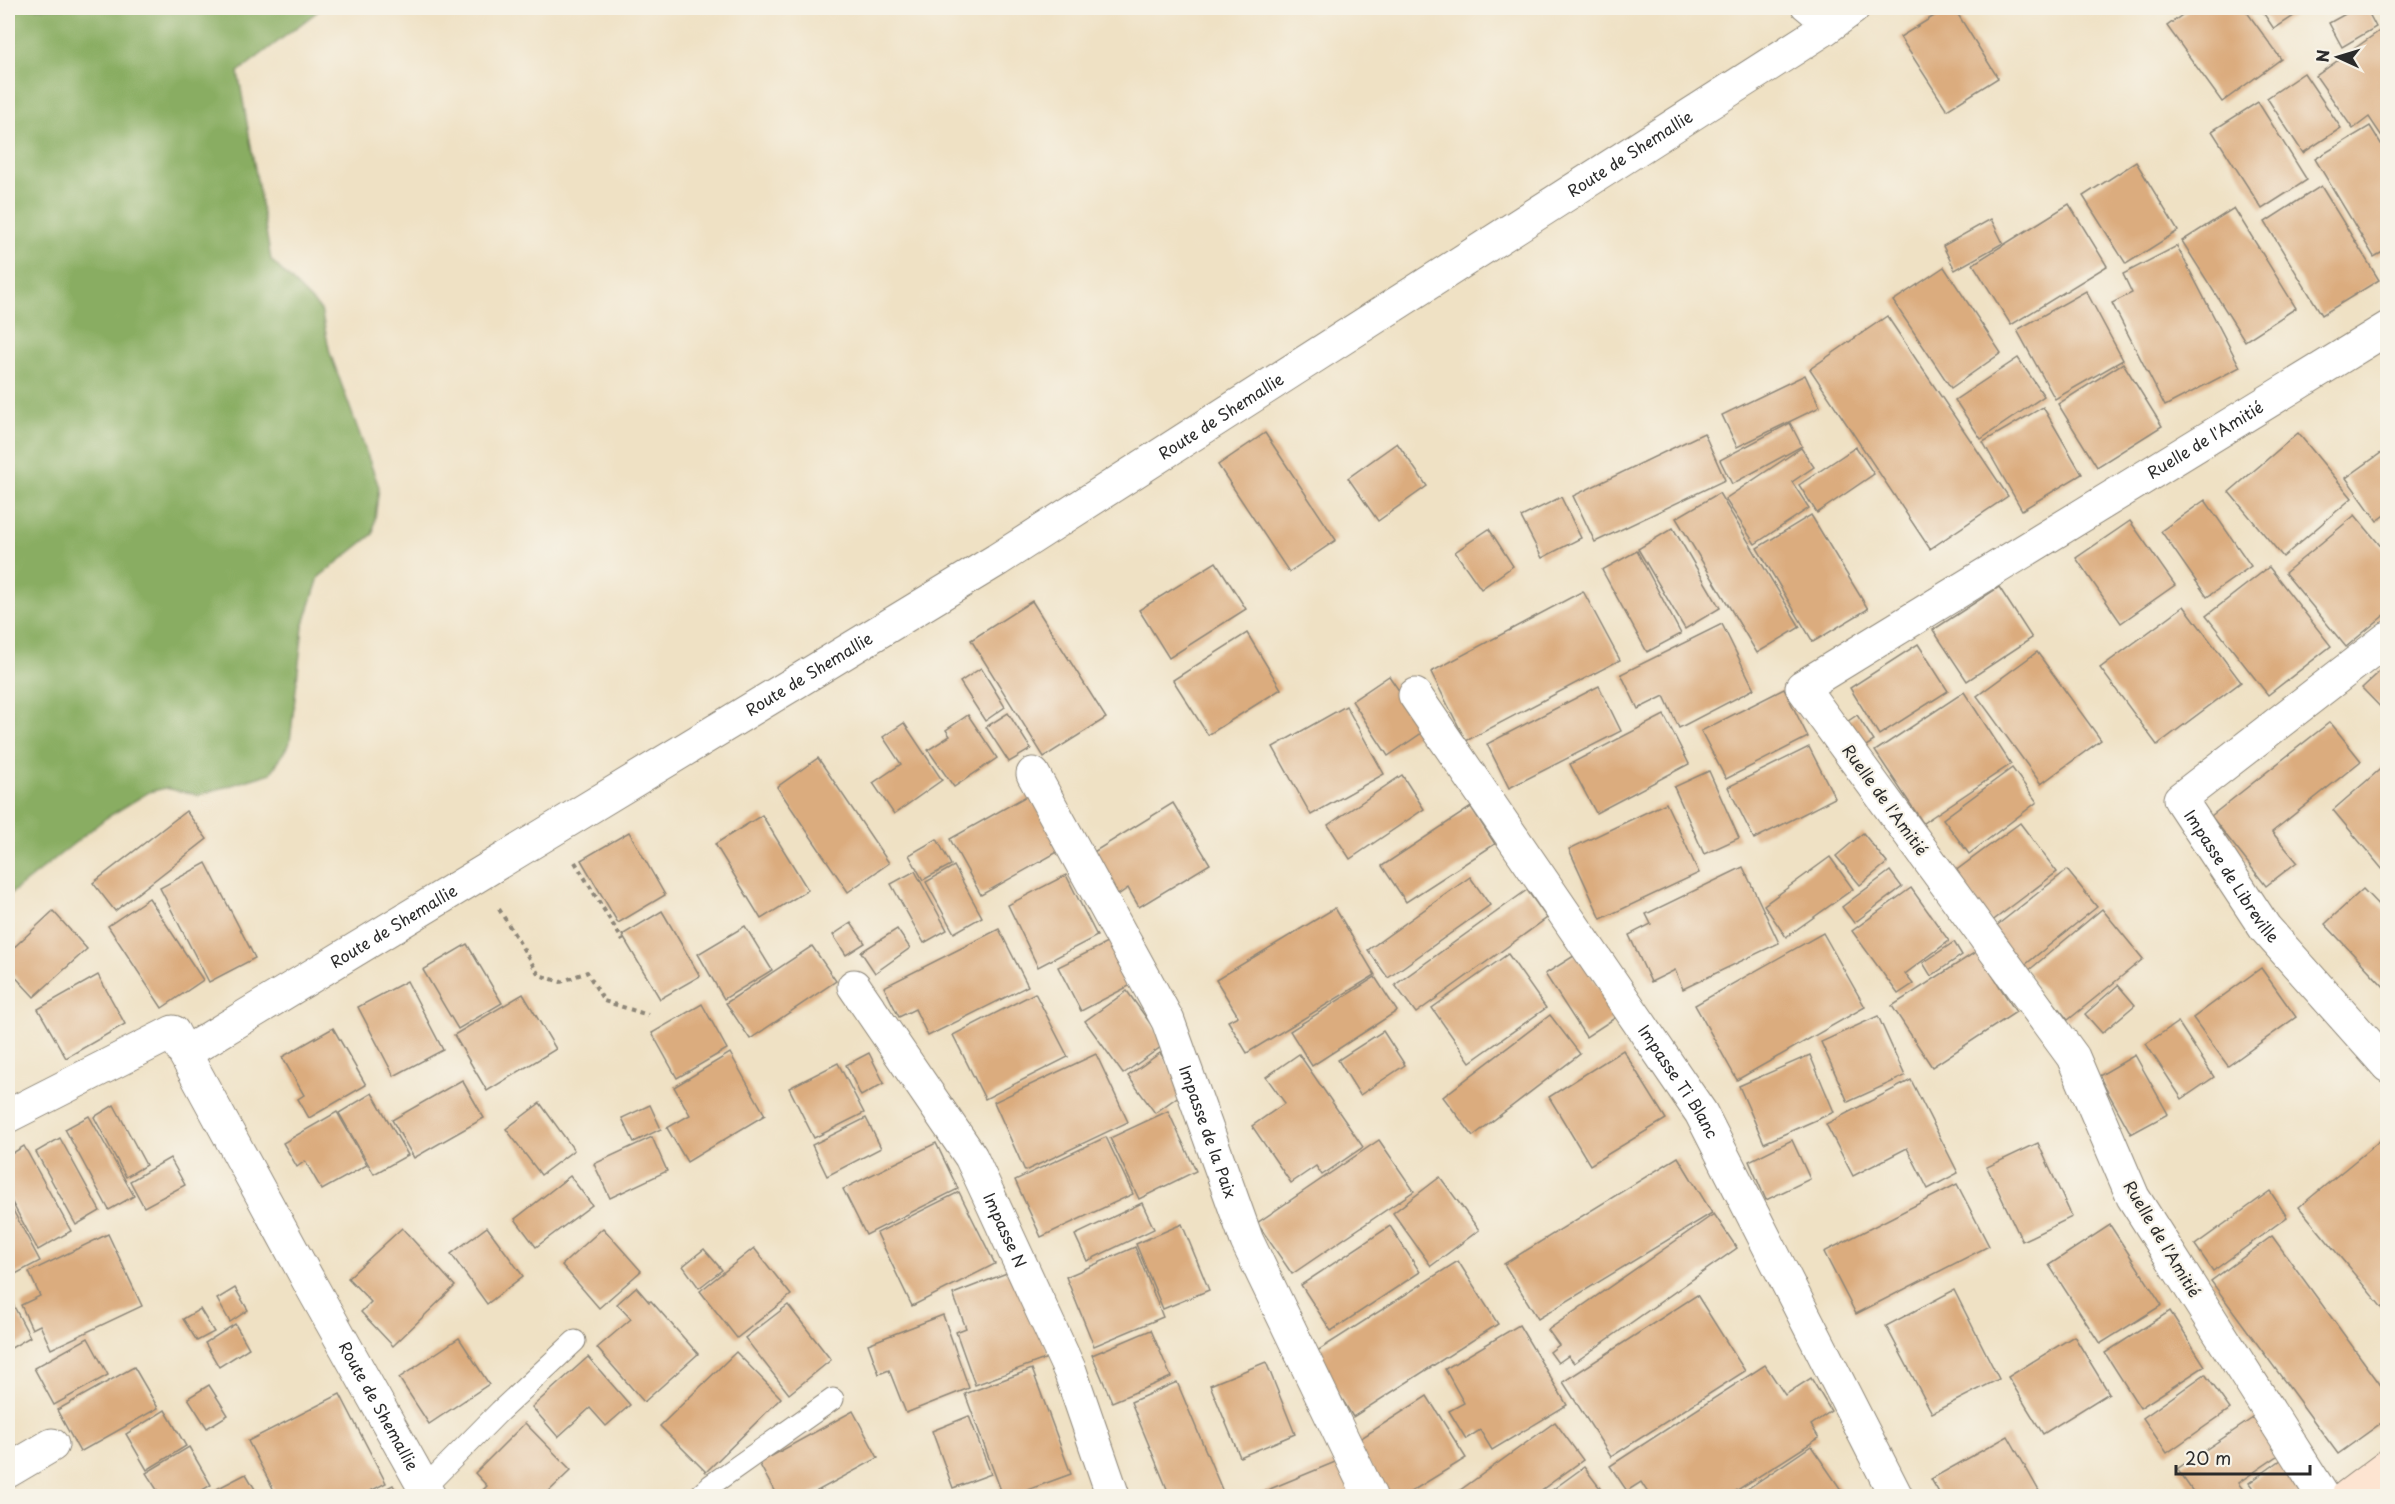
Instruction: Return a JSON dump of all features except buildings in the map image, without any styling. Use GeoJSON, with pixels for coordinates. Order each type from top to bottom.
{"type":"FeatureCollection","features":[{"type":"Feature","properties":{"kind":"street","name":"Route de Shemallie"},"geometry":{"type":"LineString","coordinates":[[427,1492],[313,1289],[185,1053],[1007,554],[1814,18],[1853,8]]}},
{"type":"Feature","properties":{"kind":"street","name":"Ruelle de l'Amitié"},"geometry":{"type":"LineString","coordinates":[[2323,1497],[2133,1197],[2073,1057],[1802,687],[2388,328]]}},
{"type":"Feature","properties":{"kind":"street","name":"Impasse de Libreville"},"geometry":{"type":"LineString","coordinates":[[2388,638],[2180,799],[2265,928],[2388,1066]]}},
{"type":"Feature","properties":{"kind":"street","name":"Impasse Ti Blanc"},"geometry":{"type":"LineString","coordinates":[[1415,695],[1701,1113],[1896,1497]]}},
{"type":"Feature","properties":{"kind":"street","name":"Impasse de la Paix"},"geometry":{"type":"LineString","coordinates":[[1033,774],[1168,1021],[1247,1241],[1370,1497]]}},
{"type":"Feature","properties":{"kind":"street","name":"Impasse N"},"geometry":{"type":"LineString","coordinates":[[854,986],[971,1157],[1070,1371],[1113,1497]]}},
{"type":"Feature","properties":{"kind":"street"},"geometry":{"type":"LineString","coordinates":[[8,1116],[172,1032],[185,1053]]}},
{"type":"Feature","properties":{"kind":"street"},"geometry":{"type":"LineString","coordinates":[[8,1471],[52,1445]]}},
{"type":"Feature","properties":{"kind":"street"},"geometry":{"type":"LineString","coordinates":[[2348,1497],[2388,1466]]}},
{"type":"Feature","properties":{"kind":"street"},"geometry":{"type":"LineString","coordinates":[[8,1485],[14,1497]]}},
{"type":"Feature","properties":{"kind":"lane"},"geometry":{"type":"LineString","coordinates":[[427,1492],[500,1411],[575,1341]]}},
{"type":"Feature","properties":{"kind":"lane"},"geometry":{"type":"LineString","coordinates":[[709,1493],[833,1399]]}},
{"type":"Feature","properties":{"kind":"path"},"geometry":{"type":"LineString","coordinates":[[554,829],[623,941]]}},
{"type":"Feature","properties":{"kind":"path"},"geometry":{"type":"LineString","coordinates":[[479,875],[539,975],[561,982],[586,972],[604,1001],[648,1015]]}},
{"type":"Feature","properties":{"kind":"green space"},"geometry":{"type":"Polygon","coordinates":[[[8,8],[322,8],[238,72],[271,260],[321,310],[330,353],[379,487],[373,534],[319,577],[303,627],[290,742],[271,773],[199,795],[165,788],[149,792],[106,818],[8,896],[8,8]]]}}]}
